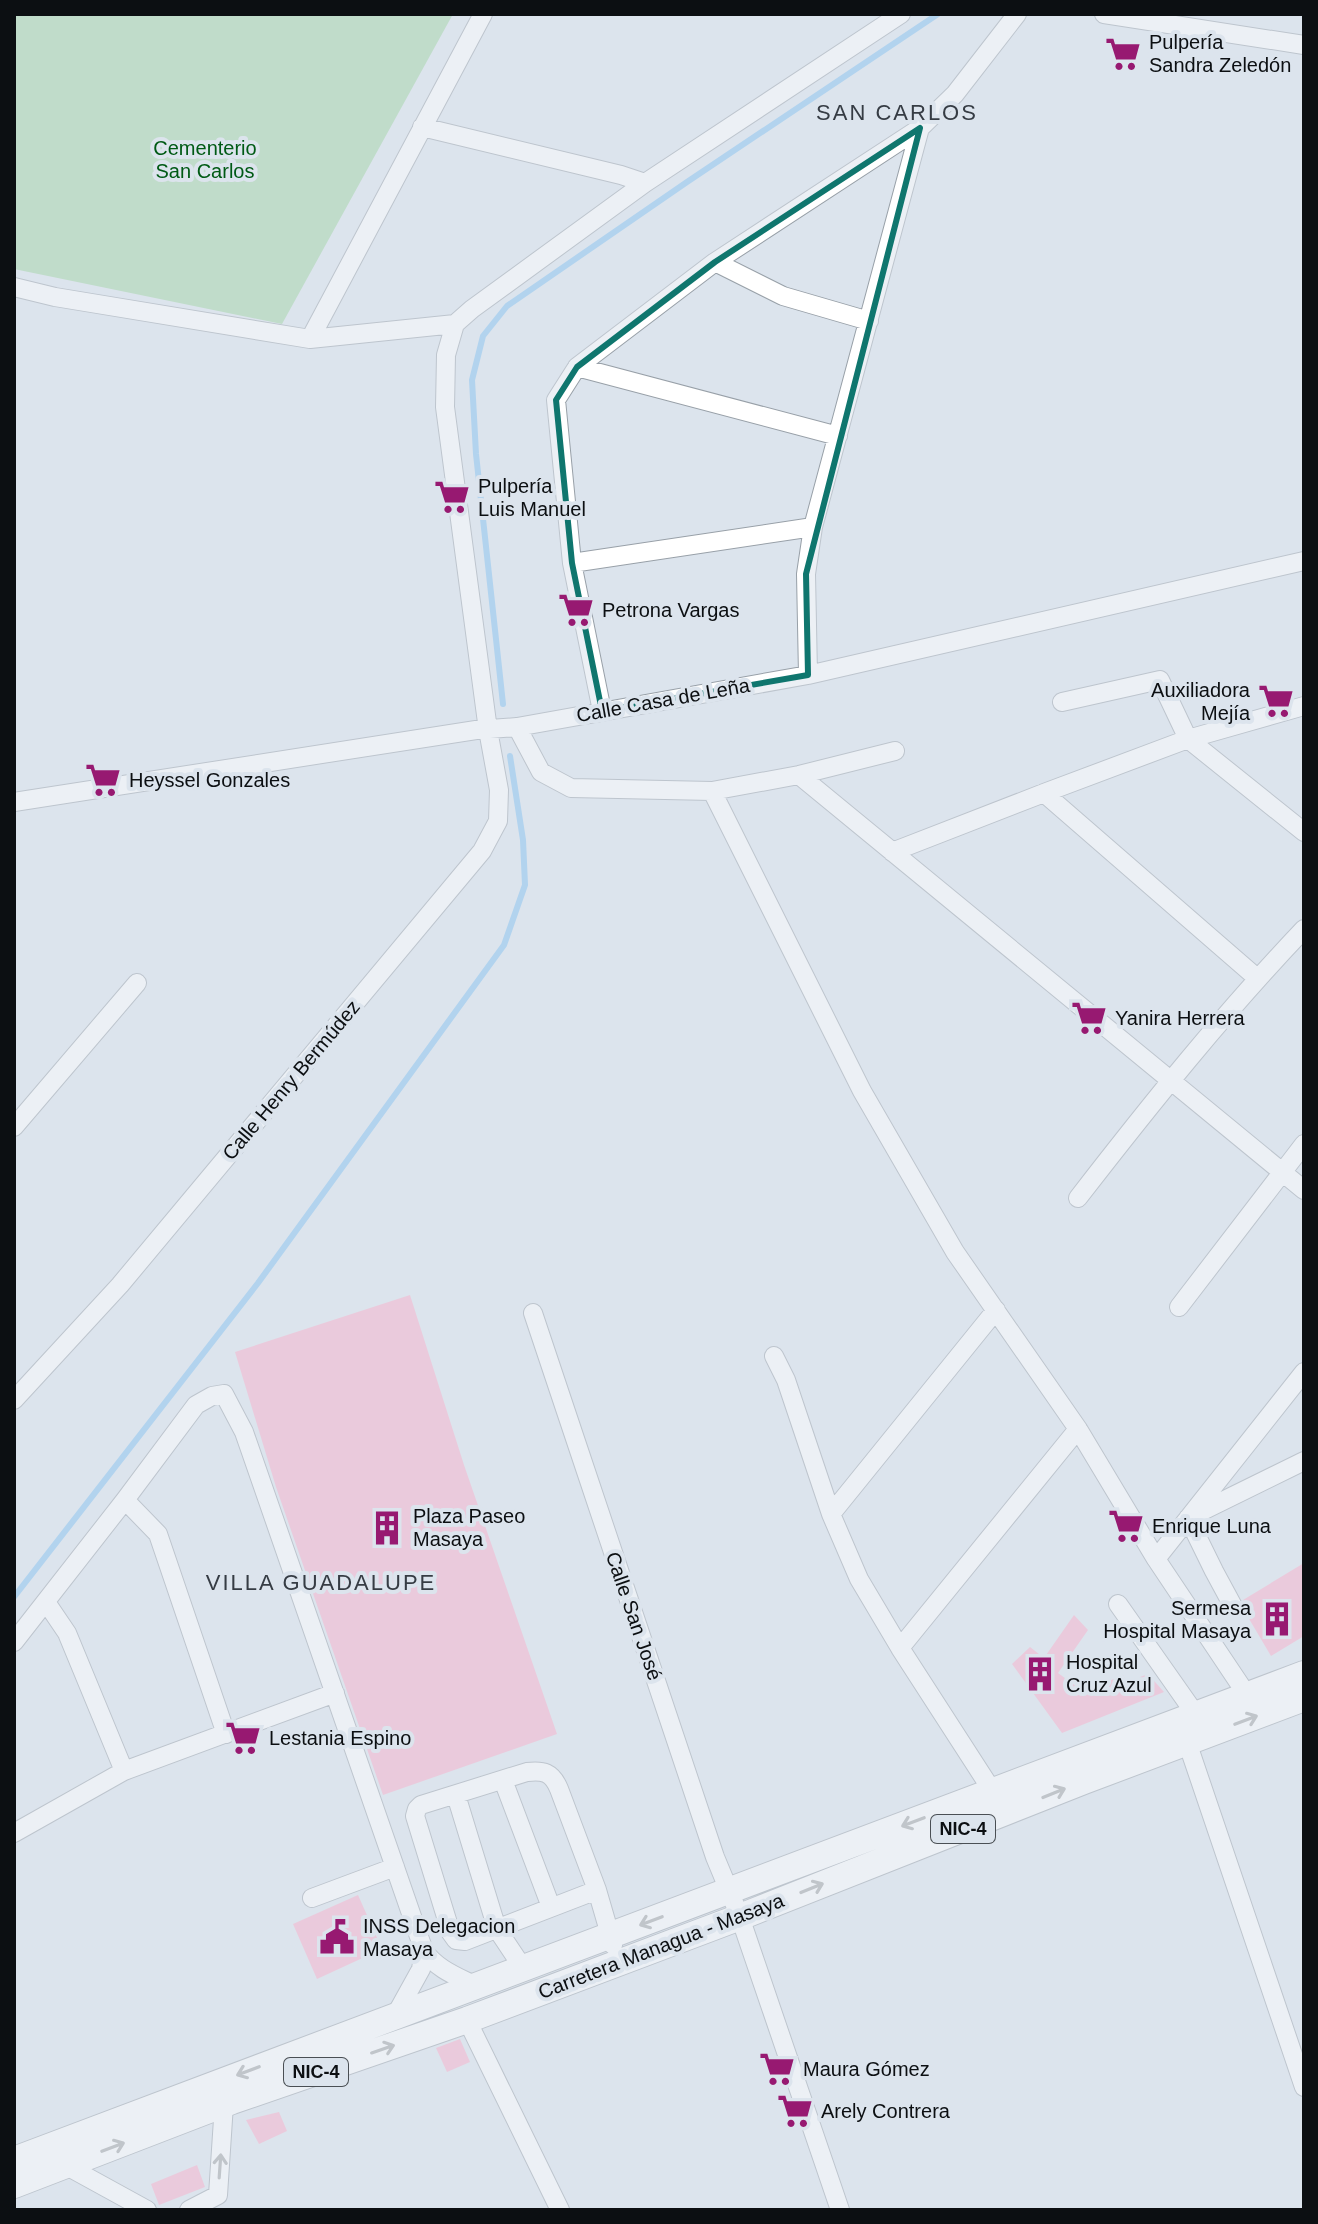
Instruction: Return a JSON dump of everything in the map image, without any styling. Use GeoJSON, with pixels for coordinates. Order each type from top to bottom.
{"type":"FeatureCollection","features":[{"type":"Feature","properties":{"kind":"highway","name":"Carretera Managua - Masaya"},"geometry":{"type":"LineString","coordinates":[[14,2185],[224,2104],[467,2020],[740,1917],[1188,1726],[1247,1695],[1304,1674]]}},
{"type":"Feature","properties":{"kind":"highway","name":"Carretera Managua - Masaya"},"geometry":{"type":"LineString","coordinates":[[14,2160],[993,1792],[1188,1726],[1304,1698]]}},
{"type":"Feature","properties":{"kind":"street"},"geometry":{"type":"LineString","coordinates":[[310,339],[483,14]]}},
{"type":"Feature","properties":{"kind":"street"},"geometry":{"type":"LineString","coordinates":[[14,287],[55,297],[310,339],[455,324],[645,183],[901,14]]}},
{"type":"Feature","properties":{"kind":"street"},"geometry":{"type":"LineString","coordinates":[[602,711],[572,563],[556,400],[577,367],[715,262],[920,128],[955,94],[1017,14]]}},
{"type":"Feature","properties":{"kind":"street"},"geometry":{"type":"LineString","coordinates":[[1104,14],[1304,45]]}},
{"type":"Feature","properties":{"kind":"street"},"geometry":{"type":"LineString","coordinates":[[422,127],[645,183]]}},
{"type":"Feature","properties":{"kind":"street"},"geometry":{"type":"LineString","coordinates":[[808,675],[806,574],[813,527],[920,128]]}},
{"type":"Feature","properties":{"kind":"street"},"geometry":{"type":"LineString","coordinates":[[715,262],[783,296],[869,321]]}},
{"type":"Feature","properties":{"kind":"street","name":"Calle Henry Bermúdez"},"geometry":{"type":"LineString","coordinates":[[14,1400],[120,1285],[482,851],[498,821],[499,790],[488,730],[445,407],[446,355],[455,324]]}},
{"type":"Feature","properties":{"kind":"street"},"geometry":{"type":"LineString","coordinates":[[577,367],[838,436]]}},
{"type":"Feature","properties":{"kind":"street"},"geometry":{"type":"LineString","coordinates":[[572,563],[813,527]]}},
{"type":"Feature","properties":{"kind":"street","name":"Calle Casa de Leña"},"geometry":{"type":"LineString","coordinates":[[14,802],[476,730],[517,727],[808,675],[1304,561]]}},
{"type":"Feature","properties":{"kind":"street"},"geometry":{"type":"LineString","coordinates":[[1062,702],[1160,680],[1188,739],[1304,832]]}},
{"type":"Feature","properties":{"kind":"street"},"geometry":{"type":"LineString","coordinates":[[892,852],[1188,739],[1304,706]]}},
{"type":"Feature","properties":{"kind":"street"},"geometry":{"type":"LineString","coordinates":[[517,727],[541,772],[571,788],[712,791],[799,775],[895,751]]}},
{"type":"Feature","properties":{"kind":"street"},"geometry":{"type":"LineString","coordinates":[[799,775],[1304,1190]]}},
{"type":"Feature","properties":{"kind":"street"},"geometry":{"type":"LineString","coordinates":[[712,791],[862,1091],[955,1252],[1078,1429],[1156,1559],[1247,1695]]}},
{"type":"Feature","properties":{"kind":"street"},"geometry":{"type":"LineString","coordinates":[[1044,793],[1257,978]]}},
{"type":"Feature","properties":{"kind":"street"},"geometry":{"type":"LineString","coordinates":[[1078,1198],[1170,1080],[1257,978],[1304,929]]}},
{"type":"Feature","properties":{"kind":"street"},"geometry":{"type":"LineString","coordinates":[[14,1127],[137,983]]}},
{"type":"Feature","properties":{"kind":"street"},"geometry":{"type":"LineString","coordinates":[[1179,1307],[1304,1144]]}},
{"type":"Feature","properties":{"kind":"street"},"geometry":{"type":"LineString","coordinates":[[831,1514],[996,1310]]}},
{"type":"Feature","properties":{"kind":"street","name":"Calle San José"},"geometry":{"type":"LineString","coordinates":[[533,1313],[710,1842],[740,1917],[840,2210]]}},
{"type":"Feature","properties":{"kind":"street"},"geometry":{"type":"LineString","coordinates":[[774,1356],[786,1380],[831,1514],[859,1579],[993,1792]]}},
{"type":"Feature","properties":{"kind":"street"},"geometry":{"type":"LineString","coordinates":[[1156,1559],[1304,1372]]}},
{"type":"Feature","properties":{"kind":"street"},"geometry":{"type":"LineString","coordinates":[[14,1642],[196,1405],[212,1396],[224,1394],[244,1432],[424,1951],[442,1969],[476,1986]]}},
{"type":"Feature","properties":{"kind":"street"},"geometry":{"type":"LineString","coordinates":[[900,1648],[1078,1429]]}},
{"type":"Feature","properties":{"kind":"street"},"geometry":{"type":"LineString","coordinates":[[1188,1518],[1304,1461]]}},
{"type":"Feature","properties":{"kind":"street"},"geometry":{"type":"LineString","coordinates":[[125,1500],[158,1534],[226,1734]]}},
{"type":"Feature","properties":{"kind":"street"},"geometry":{"type":"LineString","coordinates":[[1188,1518],[1234,1608]]}},
{"type":"Feature","properties":{"kind":"street"},"geometry":{"type":"LineString","coordinates":[[46,1602],[67,1633],[124,1771]]}},
{"type":"Feature","properties":{"kind":"street"},"geometry":{"type":"LineString","coordinates":[[1118,1604],[1188,1726],[1304,2087]]}},
{"type":"Feature","properties":{"kind":"street"},"geometry":{"type":"LineString","coordinates":[[17,1826],[124,1771],[335,1693]]}},
{"type":"Feature","properties":{"kind":"street"},"geometry":{"type":"LineString","coordinates":[[597,1890],[465,1941],[456,1940],[451,1933],[415,1816],[417,1809],[421,1805],[503,1780],[538,1771],[549,1773],[555,1780],[597,1890],[620,1962]]}},
{"type":"Feature","properties":{"kind":"street"},"geometry":{"type":"LineString","coordinates":[[503,1780],[551,1907]]}},
{"type":"Feature","properties":{"kind":"street"},"geometry":{"type":"LineString","coordinates":[[456,1795],[497,1929],[523,1968]]}},
{"type":"Feature","properties":{"kind":"street"},"geometry":{"type":"LineString","coordinates":[[312,1898],[395,1867]]}},
{"type":"Feature","properties":{"kind":"street"},"geometry":{"type":"LineString","coordinates":[[395,2016],[421,1969],[424,1951]]}},
{"type":"Feature","properties":{"kind":"street"},"geometry":{"type":"LineString","coordinates":[[467,2020],[560,2210]]}},
{"type":"Feature","properties":{"kind":"street"},"geometry":{"type":"LineString","coordinates":[[189,2210],[218,2195],[224,2104]]}},
{"type":"Feature","properties":{"kind":"street"},"geometry":{"type":"LineString","coordinates":[[65,2165],[147,2210]]}},
{"type":"Feature","properties":{"kind":"highlighted area"},"geometry":{"type":"Polygon","coordinates":[[[920,128],[806,574],[808,675],[602,711],[572,563],[556,400],[577,367],[715,262],[920,128]]]}},
{"type":"Feature","properties":{"kind":"green space","name":"Cementerio San Carlos"},"geometry":{"type":"Polygon","coordinates":[[[14,14],[453,14],[282,324],[14,269],[14,14]]]}},
{"type":"Feature","properties":{"kind":"building","name":"Plaza Paseo Masaya"},"geometry":{"type":"Polygon","coordinates":[[[410,1295],[464,1465],[557,1734],[383,1795],[276,1487],[235,1352],[410,1295]]]}},
{"type":"Feature","properties":{"kind":"building","name":"Sermesa Hospital Masaya"},"geometry":{"type":"Polygon","coordinates":[[[1304,1563],[1304,1636],[1271,1656],[1245,1612],[1243,1600],[1304,1563]]]}},
{"type":"Feature","properties":{"kind":"building","name":"Hospital Cruz Azul"},"geometry":{"type":"Polygon","coordinates":[[[1074,1615],[1088,1630],[1058,1673],[1084,1692],[1123,1675],[1127,1682],[1148,1674],[1164,1692],[1062,1733],[1012,1664],[1030,1647],[1044,1658],[1074,1615]]]}},
{"type":"Feature","properties":{"kind":"building","name":"INSS Delegacion Masaya"},"geometry":{"type":"Polygon","coordinates":[[[358,1895],[382,1949],[317,1979],[293,1924],[358,1895]]]}},
{"type":"Feature","properties":{"kind":"building"},"geometry":{"type":"Polygon","coordinates":[[[460,2039],[470,2062],[447,2072],[436,2048],[460,2039]]]}},
{"type":"Feature","properties":{"kind":"building"},"geometry":{"type":"Polygon","coordinates":[[[279,2112],[287,2131],[259,2144],[246,2120],[279,2112]]]}},
{"type":"Feature","properties":{"kind":"building"},"geometry":{"type":"Polygon","coordinates":[[[197,2165],[205,2187],[159,2205],[151,2184],[197,2165]]]}},
{"type":"Feature","properties":{"kind":"waterway"},"geometry":{"type":"LineString","coordinates":[[503,704],[476,454],[472,380],[483,336],[507,306],[938,14]]}},
{"type":"Feature","properties":{"kind":"waterway"},"geometry":{"type":"LineString","coordinates":[[14,1597],[258,1283],[504,945],[525,885],[523,840],[510,756]]}},
{"type":"Feature","properties":{"kind":"place","name":"Pulpería Sandra Zeledón"},"geometry":{"type":"Point","coordinates":[1123,54]}},
{"type":"Feature","properties":{"kind":"place","name":"Pulpería Luis Manuel"},"geometry":{"type":"Point","coordinates":[452,497]}},
{"type":"Feature","properties":{"kind":"place","name":"Petrona Vargas"},"geometry":{"type":"Point","coordinates":[576,610]}},
{"type":"Feature","properties":{"kind":"place","name":"Auxiliadora Mejía"},"geometry":{"type":"Point","coordinates":[1276,701]}},
{"type":"Feature","properties":{"kind":"place","name":"Heyssel Gonzales"},"geometry":{"type":"Point","coordinates":[103,780]}},
{"type":"Feature","properties":{"kind":"place","name":"Yanira Herrera"},"geometry":{"type":"Point","coordinates":[1089,1018]}},
{"type":"Feature","properties":{"kind":"place","name":"Enrique Luna"},"geometry":{"type":"Point","coordinates":[1126,1526]}},
{"type":"Feature","properties":{"kind":"place","name":"Plaza Paseo Masaya"},"geometry":{"type":"Point","coordinates":[387,1528]}},
{"type":"Feature","properties":{"kind":"place","name":"Sermesa Hospital Masaya"},"geometry":{"type":"Point","coordinates":[1277,1619]}},
{"type":"Feature","properties":{"kind":"place","name":"Hospital Cruz Azul"},"geometry":{"type":"Point","coordinates":[1040,1674]}},
{"type":"Feature","properties":{"kind":"place","name":"Lestania Espino"},"geometry":{"type":"Point","coordinates":[243,1738]}},
{"type":"Feature","properties":{"kind":"place","name":"INSS Delegacion Masaya"},"geometry":{"type":"Point","coordinates":[337,1937]}},
{"type":"Feature","properties":{"kind":"place","name":"Maura Gómez"},"geometry":{"type":"Point","coordinates":[777,2069]}},
{"type":"Feature","properties":{"kind":"place","name":"Arely Contrera"},"geometry":{"type":"Point","coordinates":[795,2111]}},
{"type":"Feature","properties":{"kind":"district","name":"SAN CARLOS"},"geometry":{"type":"Point","coordinates":[897,112]}},
{"type":"Feature","properties":{"kind":"district","name":"VILLA GUADALUPE"},"geometry":{"type":"Point","coordinates":[321,1582]}}]}
